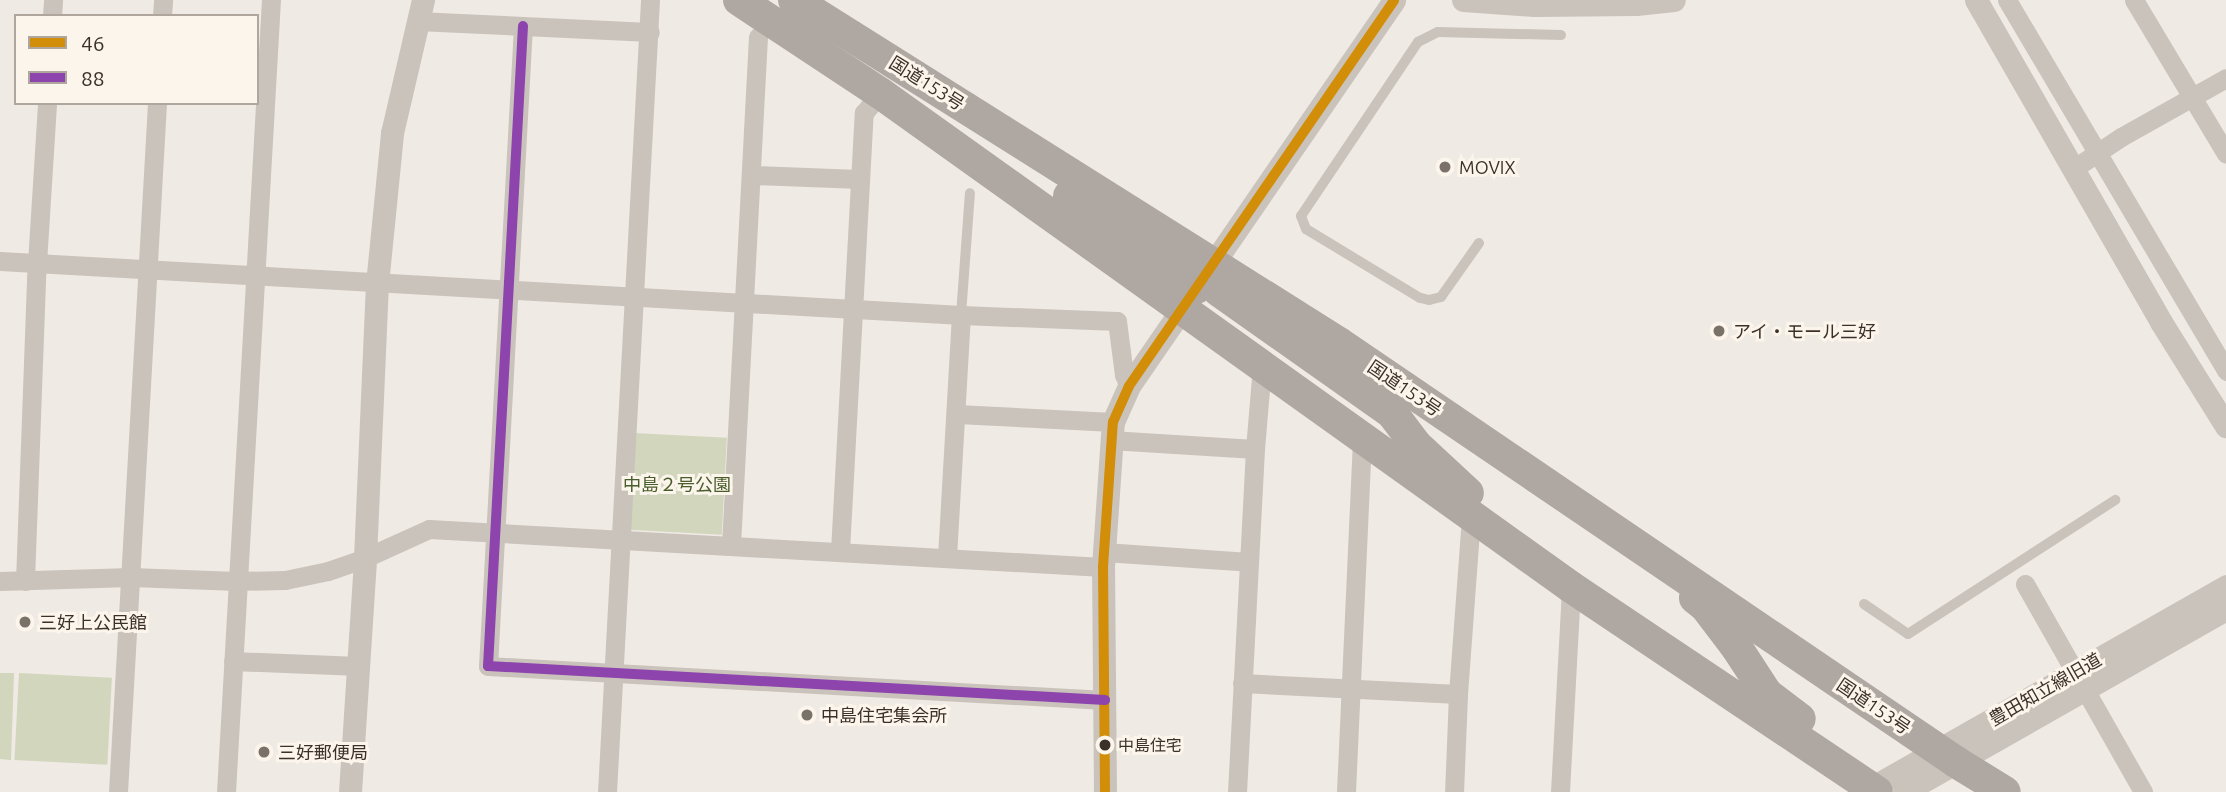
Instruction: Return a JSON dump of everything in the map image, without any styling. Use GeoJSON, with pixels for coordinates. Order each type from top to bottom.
{"type":"FeatureCollection","features":[{"type":"Feature","properties":{"kind":"highway","name":"国道153号"},"geometry":{"type":"LineString","coordinates":[[739,0],[880,93],[1198,285],[1339,343],[1600,519],[1940,761],[2005,792]]}},
{"type":"Feature","properties":{"kind":"highway","name":"国道153号"},"geometry":{"type":"LineString","coordinates":[[794,0],[988,122],[1042,176],[1198,285],[1262,366],[1571,587],[1883,789]]}},
{"type":"Feature","properties":{"kind":"highway"},"geometry":{"type":"LineString","coordinates":[[1198,285],[1392,413],[1415,444],[1470,495],[1500,536]]}},
{"type":"Feature","properties":{"kind":"highway"},"geometry":{"type":"LineString","coordinates":[[1600,519],[1706,607],[1767,694],[1883,789]]}},
{"type":"Feature","properties":{"kind":"highway"},"geometry":{"type":"LineString","coordinates":[[1940,761],[1965,792]]}},
{"type":"Feature","properties":{"kind":"street"},"geometry":{"type":"LineString","coordinates":[[226,792],[271,0]]}},
{"type":"Feature","properties":{"kind":"street"},"geometry":{"type":"LineString","coordinates":[[607,792],[650,0]]}},
{"type":"Feature","properties":{"kind":"street"},"geometry":{"type":"LineString","coordinates":[[1105,792],[1104,560],[1112,431],[1129,386],[1394,0]]}},
{"type":"Feature","properties":{"kind":"street"},"geometry":{"type":"LineString","coordinates":[[1463,0],[1535,5],[1674,0]]}},
{"type":"Feature","properties":{"kind":"street"},"geometry":{"type":"LineString","coordinates":[[1976,0],[2161,322],[2222,412]]}},
{"type":"Feature","properties":{"kind":"street"},"geometry":{"type":"LineString","coordinates":[[2007,0],[2226,371]]}},
{"type":"Feature","properties":{"kind":"street"},"geometry":{"type":"LineString","coordinates":[[2134,0],[2226,154]]}},
{"type":"Feature","properties":{"kind":"street"},"geometry":{"type":"LineString","coordinates":[[350,792],[365,558],[377,284],[392,133],[420,10],[523,26],[650,32]]}},
{"type":"Feature","properties":{"kind":"street"},"geometry":{"type":"LineString","coordinates":[[523,26],[506,289],[488,666],[1105,701]]}},
{"type":"Feature","properties":{"kind":"street"},"geometry":{"type":"LineString","coordinates":[[731,545],[758,37]]}},
{"type":"Feature","properties":{"kind":"street"},"geometry":{"type":"LineString","coordinates":[[2073,169],[2226,78]]}},
{"type":"Feature","properties":{"kind":"street"},"geometry":{"type":"LineString","coordinates":[[839,551],[864,113],[880,93]]}},
{"type":"Feature","properties":{"kind":"street"},"geometry":{"type":"LineString","coordinates":[[24,581],[47,105]]}},
{"type":"Feature","properties":{"kind":"street"},"geometry":{"type":"LineString","coordinates":[[118,792],[156,105]]}},
{"type":"Feature","properties":{"kind":"street"},"geometry":{"type":"LineString","coordinates":[[752,175],[859,179]]}},
{"type":"Feature","properties":{"kind":"street"},"geometry":{"type":"LineString","coordinates":[[0,261],[255,274],[377,284],[1117,321],[1124,375],[1129,386]]}},
{"type":"Feature","properties":{"kind":"street"},"geometry":{"type":"LineString","coordinates":[[947,557],[961,315]]}},
{"type":"Feature","properties":{"kind":"street"},"geometry":{"type":"LineString","coordinates":[[1237,792],[1255,449],[1262,366]]}},
{"type":"Feature","properties":{"kind":"street"},"geometry":{"type":"LineString","coordinates":[[957,414],[1255,449]]}},
{"type":"Feature","properties":{"kind":"street"},"geometry":{"type":"LineString","coordinates":[[1346,792],[1362,437]]}},
{"type":"Feature","properties":{"kind":"street"},"geometry":{"type":"LineString","coordinates":[[1454,792],[1471,516]]}},
{"type":"Feature","properties":{"kind":"street"},"geometry":{"type":"LineString","coordinates":[[0,581],[131,577],[237,582],[285,580],[328,571],[365,558],[429,529],[947,557],[1249,562]]}},
{"type":"Feature","properties":{"kind":"street"},"geometry":{"type":"LineString","coordinates":[[2025,584],[2143,792]]}},
{"type":"Feature","properties":{"kind":"street","name":"豊田知立線旧道"},"geometry":{"type":"LineString","coordinates":[[1883,789],[1940,761],[2080,680],[2226,586]]}},
{"type":"Feature","properties":{"kind":"street"},"geometry":{"type":"LineString","coordinates":[[1560,792],[1571,587]]}},
{"type":"Feature","properties":{"kind":"street","name":"豊田知立線旧道"},"geometry":{"type":"LineString","coordinates":[[2080,680],[2226,608]]}},
{"type":"Feature","properties":{"kind":"street"},"geometry":{"type":"LineString","coordinates":[[233,662],[359,666]]}},
{"type":"Feature","properties":{"kind":"street"},"geometry":{"type":"LineString","coordinates":[[1242,683],[1458,694]]}},
{"type":"Feature","properties":{"kind":"lane"},"geometry":{"type":"LineString","coordinates":[[1479,243],[1441,297],[1429,300],[1420,298],[1306,229],[1301,215],[1418,42],[1438,32],[1561,35]]}},
{"type":"Feature","properties":{"kind":"lane"},"geometry":{"type":"LineString","coordinates":[[961,315],[970,193]]}},
{"type":"Feature","properties":{"kind":"lane"},"geometry":{"type":"LineString","coordinates":[[1864,604],[1908,634],[2115,500]]}},
{"type":"Feature","properties":{"kind":"green space","name":"中島２号公園"},"geometry":{"type":"Polygon","coordinates":[[[634,433],[727,438],[722,535],[629,530],[634,433]]]}},
{"type":"Feature","properties":{"kind":"green space"},"geometry":{"type":"Polygon","coordinates":[[[0,673],[14,673],[11,760],[0,759],[0,673]]]}},
{"type":"Feature","properties":{"kind":"green space"},"geometry":{"type":"Polygon","coordinates":[[[19,673],[112,678],[107,765],[14,760],[19,673]]]}},
{"type":"Feature","properties":{"kind":"transit line","name":"46"},"geometry":{"type":"LineString","coordinates":[[1105,792],[1103,567],[1113,422],[1129,386],[1394,0]]}},
{"type":"Feature","properties":{"kind":"transit line","name":"88"},"geometry":{"type":"LineString","coordinates":[[523,26],[488,666],[1105,700]]}},
{"type":"Feature","properties":{"kind":"place","name":"MOVIX"},"geometry":{"type":"Point","coordinates":[1445,167]}},
{"type":"Feature","properties":{"kind":"place","name":"アイ・モール三好"},"geometry":{"type":"Point","coordinates":[1719,331]}},
{"type":"Feature","properties":{"kind":"place","name":"三好上公民館"},"geometry":{"type":"Point","coordinates":[25,622]}},
{"type":"Feature","properties":{"kind":"place","name":"中島住宅集会所"},"geometry":{"type":"Point","coordinates":[807,715]}},
{"type":"Feature","properties":{"kind":"place","name":"中島住宅"},"geometry":{"type":"Point","coordinates":[1105,745]}},
{"type":"Feature","properties":{"kind":"place","name":"三好郵便局"},"geometry":{"type":"Point","coordinates":[264,752]}}]}
